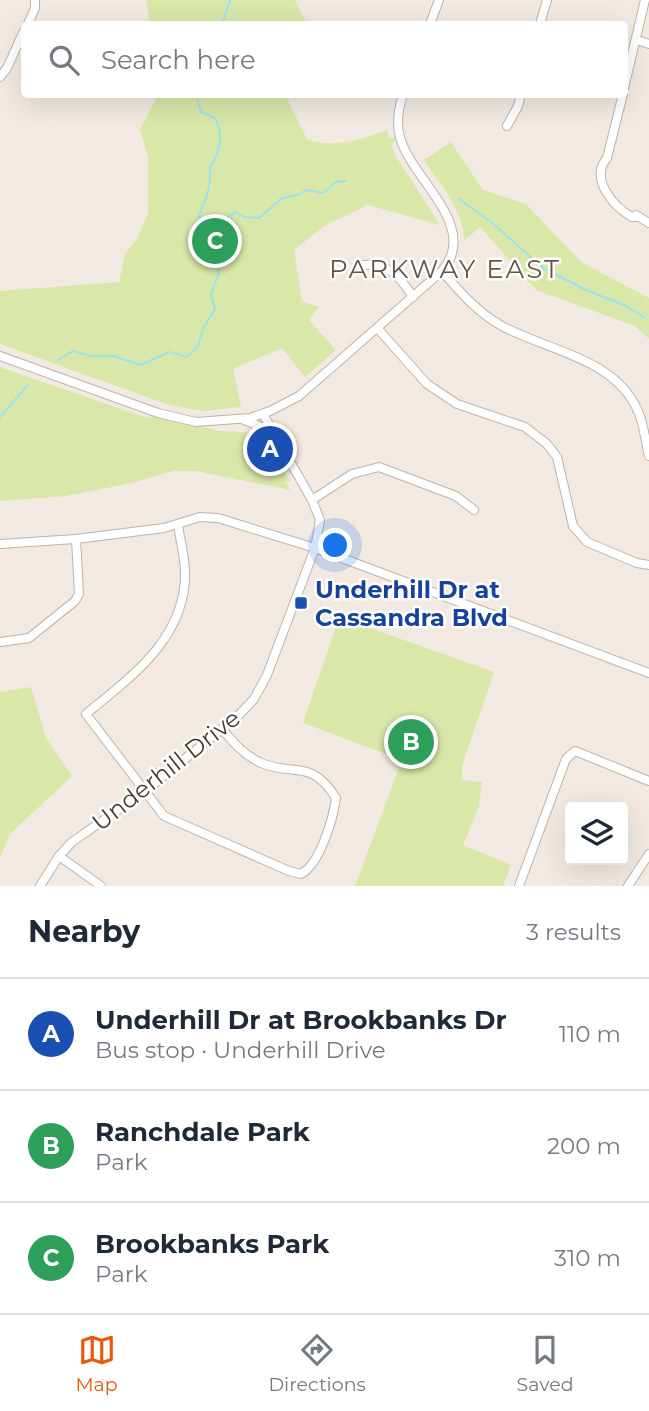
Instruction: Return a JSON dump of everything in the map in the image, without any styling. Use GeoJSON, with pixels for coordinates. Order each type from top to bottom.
{"type":"FeatureCollection","features":[{"type":"Feature","properties":{"kind":"street"},"geometry":{"type":"LineString","coordinates":[[29,21],[35,0]]}},
{"type":"Feature","properties":{"kind":"street"},"geometry":{"type":"LineString","coordinates":[[431,21],[439,0]]}},
{"type":"Feature","properties":{"kind":"street"},"geometry":{"type":"LineString","coordinates":[[541,21],[547,0]]}},
{"type":"Feature","properties":{"kind":"street"},"geometry":{"type":"LineString","coordinates":[[628,76],[645,0]]}},
{"type":"Feature","properties":{"kind":"street"},"geometry":{"type":"LineString","coordinates":[[0,77],[21,38]]}},
{"type":"Feature","properties":{"kind":"street"},"geometry":{"type":"LineString","coordinates":[[637,40],[649,44]]}},
{"type":"Feature","properties":{"kind":"street"},"geometry":{"type":"LineString","coordinates":[[0,356],[158,413],[196,422],[241,419],[263,414],[299,396],[442,271],[448,264],[454,247],[451,222],[400,137],[403,98]]}},
{"type":"Feature","properties":{"kind":"street"},"geometry":{"type":"LineString","coordinates":[[507,125],[519,98]]}},
{"type":"Feature","properties":{"kind":"street"},"geometry":{"type":"LineString","coordinates":[[622,98],[607,158],[607,176],[614,196],[649,223]]}},
{"type":"Feature","properties":{"kind":"street"},"geometry":{"type":"LineString","coordinates":[[364,265],[378,264],[387,267],[413,297]]}},
{"type":"Feature","properties":{"kind":"street"},"geometry":{"type":"LineString","coordinates":[[442,271],[481,313],[500,325],[600,368],[619,383],[638,409],[649,456]]}},
{"type":"Feature","properties":{"kind":"street"},"geometry":{"type":"LineString","coordinates":[[378,329],[427,384],[457,404],[525,428],[547,444],[557,457],[573,526],[587,542],[637,563],[649,565]]}},
{"type":"Feature","properties":{"kind":"street","name":"Underhill Drive"},"geometry":{"type":"LineString","coordinates":[[40,886],[59,856],[72,842],[144,792],[246,709],[267,675],[315,548],[320,520],[312,500],[263,414]]}},
{"type":"Feature","properties":{"kind":"street"},"geometry":{"type":"LineString","coordinates":[[241,419],[264,429],[276,439]]}},
{"type":"Feature","properties":{"kind":"street"},"geometry":{"type":"LineString","coordinates":[[312,500],[352,474],[379,467],[456,496],[474,510]]}},
{"type":"Feature","properties":{"kind":"street"},"geometry":{"type":"LineString","coordinates":[[0,544],[75,539],[178,524],[200,517],[218,518],[315,548],[649,673]]}},
{"type":"Feature","properties":{"kind":"street"},"geometry":{"type":"LineString","coordinates":[[178,524],[185,574],[180,607],[170,630],[159,648],[136,673],[86,714],[164,816],[289,871],[301,874],[307,871],[314,863],[333,817],[336,798],[325,780],[314,774],[261,763],[240,750],[222,729]]}},
{"type":"Feature","properties":{"kind":"street"},"geometry":{"type":"LineString","coordinates":[[0,642],[29,638],[75,601],[79,594],[75,539]]}},
{"type":"Feature","properties":{"kind":"street"},"geometry":{"type":"LineString","coordinates":[[519,886],[566,759],[575,751],[649,781]]}},
{"type":"Feature","properties":{"kind":"street"},"geometry":{"type":"LineString","coordinates":[[628,886],[649,854]]}},
{"type":"Feature","properties":{"kind":"street"},"geometry":{"type":"LineString","coordinates":[[59,856],[101,886]]}},
{"type":"Feature","properties":{"kind":"green space"},"geometry":{"type":"Polygon","coordinates":[[[146,0],[295,0],[306,21],[150,21],[146,0]]]}},
{"type":"Feature","properties":{"kind":"green space"},"geometry":{"type":"Polygon","coordinates":[[[156,98],[286,98],[307,139],[327,143],[348,142],[387,130],[389,138],[400,137],[391,145],[395,155],[440,225],[364,204],[364,207],[326,225],[294,250],[302,301],[319,307],[309,320],[336,350],[305,377],[282,348],[233,369],[241,407],[205,411],[169,405],[0,344],[0,291],[119,282],[125,254],[137,239],[148,214],[148,157],[140,129],[156,98]]]}},
{"type":"Feature","properties":{"kind":"green space"},"geometry":{"type":"Polygon","coordinates":[[[451,142],[483,190],[526,204],[581,262],[649,298],[649,339],[635,326],[536,290],[480,227],[464,241],[456,208],[424,160],[451,142]]]}},
{"type":"Feature","properties":{"kind":"green space"},"geometry":{"type":"Polygon","coordinates":[[[0,367],[147,418],[160,416],[218,431],[245,432],[266,446],[291,482],[285,481],[290,490],[196,471],[173,471],[132,483],[66,496],[0,501],[0,367]]]}},
{"type":"Feature","properties":{"kind":"green space"},"geometry":{"type":"Polygon","coordinates":[[[339,617],[494,672],[462,766],[462,780],[482,782],[479,807],[463,845],[511,865],[503,886],[355,886],[402,760],[303,723],[339,617]]]}},
{"type":"Feature","properties":{"kind":"green space"},"geometry":{"type":"Polygon","coordinates":[[[31,687],[46,738],[72,776],[10,834],[0,858],[0,692],[31,687]]]}},
{"type":"Feature","properties":{"kind":"waterway"},"geometry":{"type":"LineString","coordinates":[[223,21],[230,0]]}},
{"type":"Feature","properties":{"kind":"waterway"},"geometry":{"type":"LineString","coordinates":[[58,360],[73,351],[90,356],[113,356],[141,365],[169,352],[187,357],[198,346],[203,329],[215,309],[211,294],[219,273],[218,224],[203,222],[199,216],[208,193],[210,167],[216,156],[220,137],[215,118],[201,112],[197,98]]}},
{"type":"Feature","properties":{"kind":"waterway"},"geometry":{"type":"LineString","coordinates":[[219,229],[225,227],[226,219],[235,212],[244,217],[259,218],[282,198],[298,195],[306,190],[323,193],[336,182],[346,181]]}},
{"type":"Feature","properties":{"kind":"waterway"},"geometry":{"type":"LineString","coordinates":[[459,199],[490,221],[543,268],[644,317]]}},
{"type":"Feature","properties":{"kind":"waterway"},"geometry":{"type":"LineString","coordinates":[[0,417],[28,385]]}},
{"type":"Feature","properties":{"kind":"place","name":"Brookbanks Park"},"geometry":{"type":"Point","coordinates":[215,241]}},
{"type":"Feature","properties":{"kind":"place","name":"Underhill Dr at Brookbanks Dr"},"geometry":{"type":"Point","coordinates":[270,449]}},
{"type":"Feature","properties":{"kind":"place","name":"Underhill Dr at Cassandra Blvd"},"geometry":{"type":"Point","coordinates":[301,603]}},
{"type":"Feature","properties":{"kind":"place","name":"Ranchdale Park"},"geometry":{"type":"Point","coordinates":[411,742]}},
{"type":"Feature","properties":{"kind":"district","name":"PARKWAY EAST"},"geometry":{"type":"Point","coordinates":[445,269]}}]}
